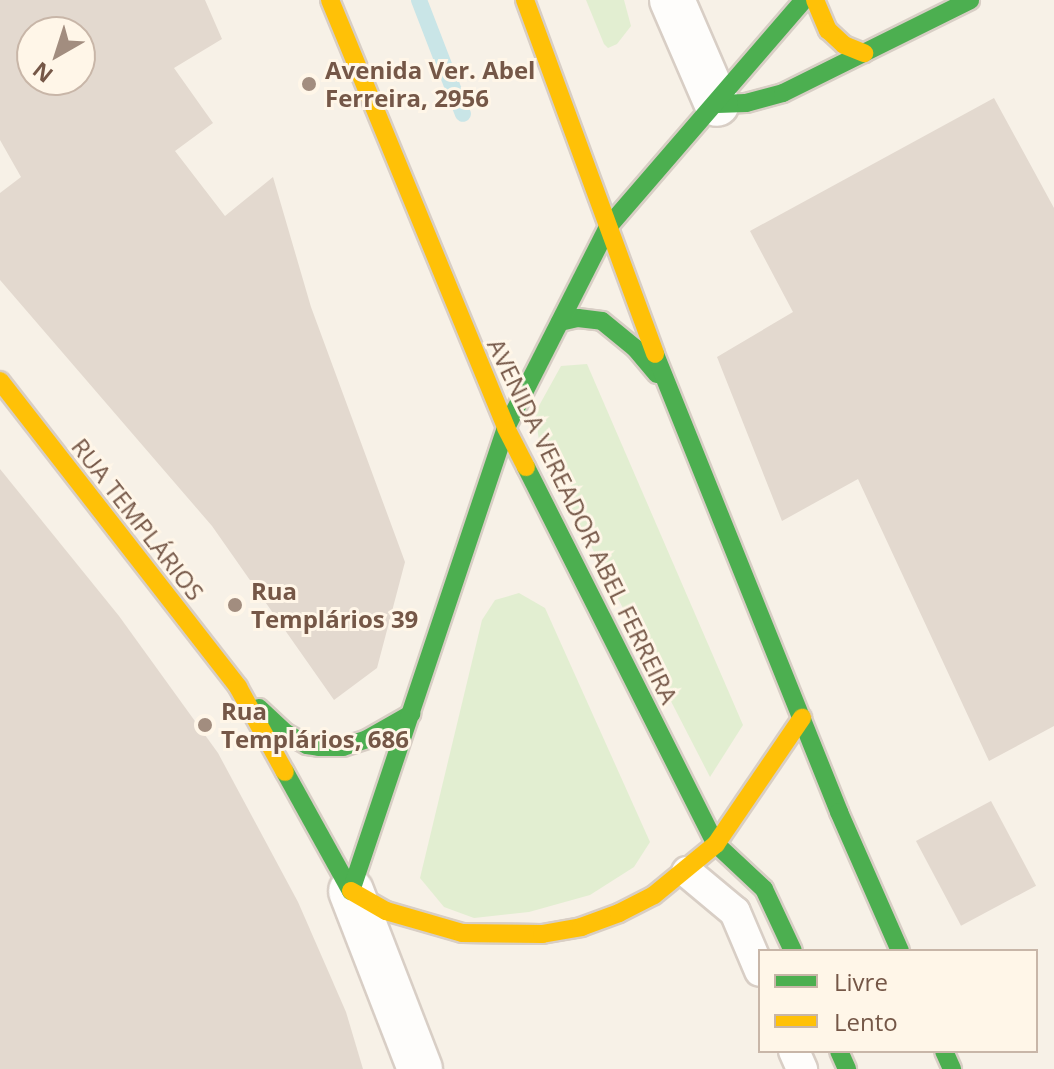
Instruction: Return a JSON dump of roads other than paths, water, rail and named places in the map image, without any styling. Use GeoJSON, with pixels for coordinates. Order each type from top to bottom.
{"type":"FeatureCollection","features":[{"type":"Feature","properties":{"kind":"main road","name":"AVENIDA VEREADOR ABEL FERREIRA"},"geometry":{"type":"LineString","coordinates":[[330,0],[506,428],[716,844],[764,889],[792,949]]}},
{"type":"Feature","properties":{"kind":"main road"},"geometry":{"type":"LineString","coordinates":[[525,0],[666,385],[899,949]]}},
{"type":"Feature","properties":{"kind":"main road"},"geometry":{"type":"LineString","coordinates":[[802,718],[716,844],[687,872],[654,895],[594,922],[542,934],[502,937],[462,933],[386,911],[351,891],[506,428],[608,227],[804,0]]}},
{"type":"Feature","properties":{"kind":"main road"},"geometry":{"type":"LineString","coordinates":[[815,0],[828,30],[844,45],[864,53]]}},
{"type":"Feature","properties":{"kind":"main road"},"geometry":{"type":"LineString","coordinates":[[717,104],[746,103],[783,93],[970,0]]}},
{"type":"Feature","properties":{"kind":"main road"},"geometry":{"type":"LineString","coordinates":[[560,322],[578,318],[602,321],[635,348],[666,385]]}},
{"type":"Feature","properties":{"kind":"main road","name":"RUA TEMPLÁRIOS"},"geometry":{"type":"LineString","coordinates":[[0,381],[238,687],[286,733],[307,745],[343,747],[367,739],[411,714]]}},
{"type":"Feature","properties":{"kind":"main road","name":"RUA TEMPLÁRIOS"},"geometry":{"type":"LineString","coordinates":[[238,687],[351,891]]}},
{"type":"Feature","properties":{"kind":"street"},"geometry":{"type":"LineString","coordinates":[[672,0],[717,104]]}},
{"type":"Feature","properties":{"kind":"street"},"geometry":{"type":"LineString","coordinates":[[351,891],[420,1069]]}},
{"type":"Feature","properties":{"kind":"lane"},"geometry":{"type":"LineString","coordinates":[[687,872],[735,912],[758,966]]}},
{"type":"Feature","properties":{"kind":"waterway"},"geometry":{"type":"LineString","coordinates":[[419,0],[463,114]]}},
{"type":"Feature","properties":{"kind":"place","name":"Avenida Ver. Abel Ferreira, 2956"},"geometry":{"type":"Point","coordinates":[309,84]}},
{"type":"Feature","properties":{"kind":"place","name":"Rua Templários 39"},"geometry":{"type":"Point","coordinates":[235,605]}},
{"type":"Feature","properties":{"kind":"place","name":"Rua Templários, 686"},"geometry":{"type":"Point","coordinates":[205,725]}}]}
